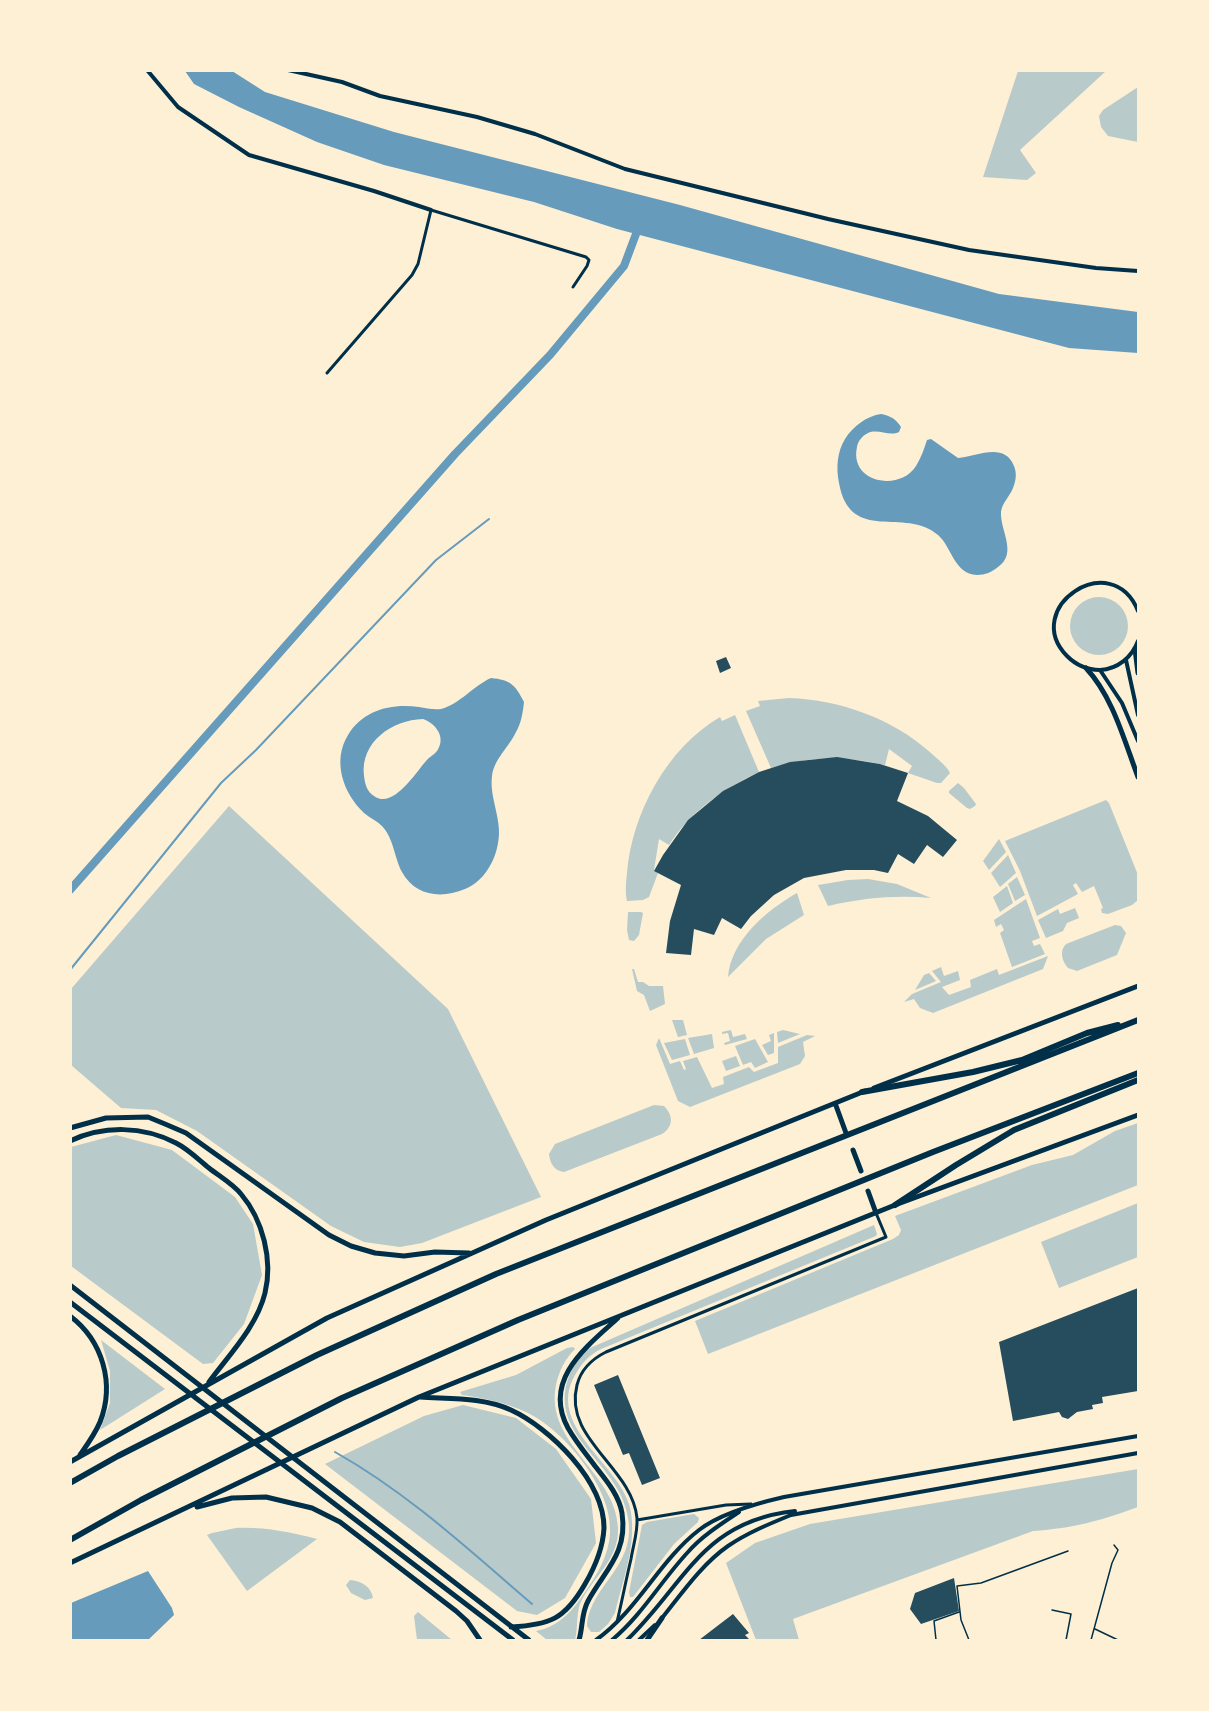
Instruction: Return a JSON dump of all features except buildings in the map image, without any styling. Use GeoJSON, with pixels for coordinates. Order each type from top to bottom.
{"type":"FeatureCollection","features":[{"type":"Feature","properties":{"kind":"highway"},"geometry":{"type":"LineString","coordinates":[[862,1092],[973,1072],[1022,1060],[1087,1033],[1138,1020]]}},
{"type":"Feature","properties":{"kind":"highway"},"geometry":{"type":"LineString","coordinates":[[70,1483],[118,1456],[317,1355],[496,1274],[1138,1020]]}},
{"type":"Feature","properties":{"kind":"highway"},"geometry":{"type":"LineString","coordinates":[[70,1540],[141,1500],[342,1398],[518,1320],[933,1152],[1138,1072]]}},
{"type":"Feature","properties":{"kind":"highway"},"geometry":{"type":"LineString","coordinates":[[895,1205],[1014,1130],[1138,1080]]}},
{"type":"Feature","properties":{"kind":"main road"},"geometry":{"type":"LineString","coordinates":[[1135,649],[1138,673]]}},
{"type":"Feature","properties":{"kind":"main road"},"geometry":{"type":"LineString","coordinates":[[1086,668],[1100,685],[1108,700],[1138,777]]}},
{"type":"Feature","properties":{"kind":"main road"},"geometry":{"type":"LineString","coordinates":[[70,1462],[327,1318],[471,1253],[546,1220],[862,1092],[1138,986]]}},
{"type":"Feature","properties":{"kind":"main road"},"geometry":{"type":"LineString","coordinates":[[835,1103],[846,1133]]}},
{"type":"Feature","properties":{"kind":"main road"},"geometry":{"type":"LineString","coordinates":[[70,1563],[419,1397],[895,1205],[1138,1115]]}},
{"type":"Feature","properties":{"kind":"main road"},"geometry":{"type":"LineString","coordinates":[[70,1128],[106,1118],[148,1117],[186,1133],[329,1235],[351,1246],[375,1253],[404,1256],[435,1252],[471,1253]]}},
{"type":"Feature","properties":{"kind":"main road"},"geometry":{"type":"LineString","coordinates":[[70,1141],[85,1134],[109,1129],[157,1135],[178,1144],[241,1194],[256,1219],[266,1244],[266,1292],[256,1317],[207,1385]]}},
{"type":"Feature","properties":{"kind":"main road"},"geometry":{"type":"LineString","coordinates":[[853,1150],[861,1171]]}},
{"type":"Feature","properties":{"kind":"main road"},"geometry":{"type":"LineString","coordinates":[[868,1191],[876,1213]]}},
{"type":"Feature","properties":{"kind":"main road"},"geometry":{"type":"LineString","coordinates":[[70,1285],[529,1641]]}},
{"type":"Feature","properties":{"kind":"main road"},"geometry":{"type":"LineString","coordinates":[[70,1302],[513,1641]]}},
{"type":"Feature","properties":{"kind":"main road"},"geometry":{"type":"LineString","coordinates":[[579,1641],[586,1606],[617,1556],[622,1541],[622,1512],[612,1488],[568,1427],[562,1413],[562,1388],[569,1370],[582,1350],[622,1315]]}},
{"type":"Feature","properties":{"kind":"main road"},"geometry":{"type":"LineString","coordinates":[[70,1316],[90,1335],[101,1353],[105,1373],[105,1403],[99,1424],[80,1456]]}},
{"type":"Feature","properties":{"kind":"main road"},"geometry":{"type":"LineString","coordinates":[[419,1397],[496,1404],[523,1416],[539,1426],[559,1444],[583,1473],[596,1494],[602,1513],[603,1539],[595,1564],[580,1592],[558,1618],[538,1624],[511,1627]]}},
{"type":"Feature","properties":{"kind":"main road"},"geometry":{"type":"LineString","coordinates":[[186,1509],[232,1498],[266,1497],[312,1508],[340,1522],[456,1611],[467,1621],[480,1641]]}},
{"type":"Feature","properties":{"kind":"main road"},"geometry":{"type":"LineString","coordinates":[[647,1641],[662,1618]]}},
{"type":"Feature","properties":{"kind":"main road"},"geometry":{"type":"LineString","coordinates":[[502,1633],[506,1641]]}},
{"type":"Feature","properties":{"kind":"street"},"geometry":{"type":"LineString","coordinates":[[147,70],[177,107],[249,155],[375,191],[586,257],[589,260],[587,266],[573,287]]}},
{"type":"Feature","properties":{"kind":"street"},"geometry":{"type":"LineString","coordinates":[[288,70],[342,82],[380,96],[477,117],[535,134],[625,169],[828,219],[969,250],[1096,268],[1138,271]]}},
{"type":"Feature","properties":{"kind":"street"},"geometry":{"type":"LineString","coordinates":[[327,373],[412,275],[418,264],[431,210]]}},
{"type":"Feature","properties":{"kind":"street"},"geometry":{"type":"LineString","coordinates":[[1138,610],[1130,596],[1118,588],[1104,584],[1090,584],[1077,589],[1066,598],[1056,617],[1055,624],[1057,639],[1063,651],[1073,662],[1086,668],[1100,670],[1114,667],[1126,660],[1138,641]]}},
{"type":"Feature","properties":{"kind":"street"},"geometry":{"type":"LineString","coordinates":[[1126,660],[1138,715]]}},
{"type":"Feature","properties":{"kind":"street"},"geometry":{"type":"LineString","coordinates":[[1100,670],[1122,703],[1138,741]]}},
{"type":"Feature","properties":{"kind":"street"},"geometry":{"type":"LineString","coordinates":[[617,1623],[637,1520],[623,1483],[579,1422],[574,1399],[582,1372],[592,1361],[606,1352],[886,1238],[876,1213]]}},
{"type":"Feature","properties":{"kind":"street"},"geometry":{"type":"LineString","coordinates":[[596,1641],[617,1623],[663,1566],[690,1538],[720,1517],[784,1497],[1138,1436]]}},
{"type":"Feature","properties":{"kind":"street"},"geometry":{"type":"LineString","coordinates":[[627,1641],[695,1560],[723,1536],[760,1518],[778,1513],[808,1510],[1138,1453]]}},
{"type":"Feature","properties":{"kind":"street"},"geometry":{"type":"LineString","coordinates":[[637,1520],[726,1505],[757,1504]]}},
{"type":"Feature","properties":{"kind":"street"},"geometry":{"type":"LineString","coordinates":[[612,1641],[644,1607],[690,1550],[743,1510]]}},
{"type":"Feature","properties":{"kind":"street"},"geometry":{"type":"LineString","coordinates":[[639,1641],[662,1618],[699,1573],[727,1546],[772,1522],[808,1510]]}},
{"type":"Feature","properties":{"kind":"lane"},"geometry":{"type":"LineString","coordinates":[[1091,1641],[1118,1550],[1114,1545]]}},
{"type":"Feature","properties":{"kind":"lane"},"geometry":{"type":"LineString","coordinates":[[969,1641],[960,1612],[957,1586],[981,1583],[1068,1551]]}},
{"type":"Feature","properties":{"kind":"lane"},"geometry":{"type":"LineString","coordinates":[[1052,1610],[1071,1614],[1066,1641]]}},
{"type":"Feature","properties":{"kind":"lane"},"geometry":{"type":"LineString","coordinates":[[936,1641],[934,1621],[960,1612]]}},
{"type":"Feature","properties":{"kind":"lane"},"geometry":{"type":"LineString","coordinates":[[1095,1629],[1118,1640],[1137,1641]]}},
{"type":"Feature","properties":{"kind":"shaded area"},"geometry":{"type":"Polygon","coordinates":[[[1018,71],[1106,71],[1020,150],[1036,173],[1027,180],[983,177],[1018,71]]]}},
{"type":"Feature","properties":{"kind":"shaded area"},"geometry":{"type":"Polygon","coordinates":[[[1138,87],[1138,142],[1108,136],[1101,127],[1099,116],[1103,110],[1138,87]]]}},
{"type":"Feature","properties":{"kind":"shaded area"},"geometry":{"type":"Polygon","coordinates":[[[1099,597],[1110,599],[1123,610],[1128,626],[1126,637],[1115,650],[1099,655],[1088,653],[1075,642],[1070,626],[1072,615],[1083,602],[1099,597]]]}},
{"type":"Feature","properties":{"kind":"shaded area"},"geometry":{"type":"Polygon","coordinates":[[[789,698],[846,707],[882,721],[916,741],[941,762],[950,773],[941,783],[937,783],[908,773],[912,766],[889,749],[885,765],[855,760],[814,759],[771,768],[746,711],[760,706],[758,701],[789,698]]]}},
{"type":"Feature","properties":{"kind":"shaded area"},"geometry":{"type":"Polygon","coordinates":[[[735,715],[759,772],[709,802],[687,822],[669,845],[659,839],[654,870],[658,873],[649,897],[643,900],[627,901],[626,883],[630,850],[645,805],[656,784],[684,746],[701,730],[720,717],[722,721],[735,715]]]}},
{"type":"Feature","properties":{"kind":"shaded area"},"geometry":{"type":"Polygon","coordinates":[[[958,783],[976,804],[970,809],[949,793],[958,783]]]}},
{"type":"Feature","properties":{"kind":"shaded area"},"geometry":{"type":"Polygon","coordinates":[[[1106,800],[1138,875],[1138,900],[1132,905],[1108,914],[1102,913],[1103,908],[1094,886],[1082,892],[1076,883],[1073,885],[1078,894],[1037,916],[1020,871],[1005,841],[1106,800]]]}},
{"type":"Feature","properties":{"kind":"shaded area"},"geometry":{"type":"Polygon","coordinates":[[[229,806],[448,1009],[541,1197],[422,1243],[400,1247],[364,1242],[331,1226],[197,1131],[156,1110],[121,1108],[71,1065],[71,989],[229,806]]]}},
{"type":"Feature","properties":{"kind":"shaded area"},"geometry":{"type":"Polygon","coordinates":[[[999,839],[1006,852],[989,870],[983,861],[999,839]]]}},
{"type":"Feature","properties":{"kind":"shaded area"},"geometry":{"type":"Polygon","coordinates":[[[1008,855],[1016,873],[1000,887],[991,873],[1008,855]]]}},
{"type":"Feature","properties":{"kind":"shaded area"},"geometry":{"type":"Polygon","coordinates":[[[1017,877],[1025,895],[1015,901],[1008,884],[1017,877]]]}},
{"type":"Feature","properties":{"kind":"shaded area"},"geometry":{"type":"Polygon","coordinates":[[[868,879],[897,884],[931,898],[879,898],[828,906],[818,885],[868,879]]]}},
{"type":"Feature","properties":{"kind":"shaded area"},"geometry":{"type":"Polygon","coordinates":[[[1007,886],[1013,903],[1000,912],[993,897],[1007,886]]]}},
{"type":"Feature","properties":{"kind":"shaded area"},"geometry":{"type":"Polygon","coordinates":[[[797,893],[804,915],[766,939],[728,977],[736,951],[752,928],[774,908],[797,893]]]}},
{"type":"Feature","properties":{"kind":"shaded area"},"geometry":{"type":"Polygon","coordinates":[[[1026,899],[1040,938],[1032,941],[1034,946],[1040,944],[1045,954],[1012,967],[1000,933],[1004,930],[1001,924],[996,927],[994,920],[1026,899]]]}},
{"type":"Feature","properties":{"kind":"shaded area"},"geometry":{"type":"Polygon","coordinates":[[[1075,908],[1079,918],[1067,923],[1063,931],[1046,938],[1038,920],[1058,909],[1060,914],[1075,908]]]}},
{"type":"Feature","properties":{"kind":"shaded area"},"geometry":{"type":"Polygon","coordinates":[[[628,912],[643,913],[639,935],[634,941],[629,940],[628,912]]]}},
{"type":"Feature","properties":{"kind":"shaded area"},"geometry":{"type":"Polygon","coordinates":[[[1115,925],[1121,926],[1126,933],[1117,955],[1077,971],[1068,968],[1062,956],[1066,944],[1115,925]]]}},
{"type":"Feature","properties":{"kind":"shaded area"},"geometry":{"type":"Polygon","coordinates":[[[1048,956],[1043,969],[933,1013],[920,1008],[914,999],[904,1002],[912,994],[941,982],[932,971],[941,967],[944,976],[958,971],[960,980],[942,987],[949,995],[971,987],[970,980],[997,969],[999,975],[1048,956]]]}},
{"type":"Feature","properties":{"kind":"shaded area"},"geometry":{"type":"Polygon","coordinates":[[[632,969],[634,969],[638,982],[649,986],[663,986],[665,1004],[650,1011],[644,995],[637,991],[632,969]]]}},
{"type":"Feature","properties":{"kind":"shaded area"},"geometry":{"type":"Polygon","coordinates":[[[929,973],[936,981],[915,990],[924,975],[929,973]]]}},
{"type":"Feature","properties":{"kind":"shaded area"},"geometry":{"type":"Polygon","coordinates":[[[672,1020],[683,1020],[687,1035],[678,1037],[672,1020]]]}},
{"type":"Feature","properties":{"kind":"shaded area"},"geometry":{"type":"Polygon","coordinates":[[[731,1030],[733,1037],[745,1034],[747,1039],[725,1045],[724,1043],[730,1041],[728,1033],[722,1034],[722,1032],[731,1030]]]}},
{"type":"Feature","properties":{"kind":"shaded area"},"geometry":{"type":"Polygon","coordinates":[[[783,1030],[800,1034],[778,1043],[777,1032],[783,1030]]]}},
{"type":"Feature","properties":{"kind":"shaded area"},"geometry":{"type":"Polygon","coordinates":[[[774,1033],[774,1053],[768,1055],[762,1045],[771,1041],[769,1035],[774,1033]]]}},
{"type":"Feature","properties":{"kind":"shaded area"},"geometry":{"type":"Polygon","coordinates":[[[712,1034],[714,1048],[694,1054],[688,1038],[712,1034]]]}},
{"type":"Feature","properties":{"kind":"shaded area"},"geometry":{"type":"Polygon","coordinates":[[[807,1035],[815,1036],[803,1042],[805,1056],[800,1064],[690,1107],[678,1101],[656,1045],[659,1038],[670,1064],[680,1061],[684,1070],[686,1069],[683,1061],[697,1057],[712,1088],[724,1084],[723,1077],[749,1067],[754,1072],[778,1063],[778,1047],[807,1035]]]}},
{"type":"Feature","properties":{"kind":"shaded area"},"geometry":{"type":"Polygon","coordinates":[[[685,1039],[690,1055],[672,1060],[664,1043],[685,1039]]]}},
{"type":"Feature","properties":{"kind":"shaded area"},"geometry":{"type":"Polygon","coordinates":[[[755,1039],[768,1062],[755,1068],[751,1062],[743,1065],[735,1046],[755,1039]]]}},
{"type":"Feature","properties":{"kind":"shaded area"},"geometry":{"type":"Polygon","coordinates":[[[736,1056],[740,1066],[726,1071],[722,1061],[736,1056]]]}},
{"type":"Feature","properties":{"kind":"shaded area"},"geometry":{"type":"Polygon","coordinates":[[[654,1105],[664,1106],[671,1117],[670,1125],[662,1134],[564,1172],[555,1168],[549,1154],[555,1144],[654,1105]]]}},
{"type":"Feature","properties":{"kind":"shaded area"},"geometry":{"type":"Polygon","coordinates":[[[1138,1123],[1138,1185],[708,1354],[695,1321],[893,1239],[899,1235],[901,1230],[895,1216],[1032,1165],[1073,1155],[1115,1131],[1138,1123]]]}},
{"type":"Feature","properties":{"kind":"shaded area"},"geometry":{"type":"Polygon","coordinates":[[[116,1135],[172,1150],[235,1197],[253,1224],[262,1275],[244,1324],[213,1363],[203,1364],[71,1266],[71,1147],[116,1135]]]}},
{"type":"Feature","properties":{"kind":"shaded area"},"geometry":{"type":"Polygon","coordinates":[[[1138,1203],[1138,1257],[1059,1288],[1041,1242],[1138,1203]]]}},
{"type":"Feature","properties":{"kind":"shaded area"},"geometry":{"type":"Polygon","coordinates":[[[874,1225],[876,1236],[601,1349],[580,1367],[568,1393],[569,1410],[586,1442],[622,1488],[632,1517],[629,1559],[615,1613],[599,1632],[591,1632],[587,1626],[590,1611],[621,1559],[627,1545],[629,1528],[626,1509],[620,1493],[577,1435],[569,1420],[565,1404],[566,1386],[575,1364],[590,1348],[874,1225]]]}},
{"type":"Feature","properties":{"kind":"shaded area"},"geometry":{"type":"Polygon","coordinates":[[[101,1340],[165,1389],[100,1430],[110,1403],[110,1371],[101,1340]]]}},
{"type":"Feature","properties":{"kind":"shaded area"},"geometry":{"type":"Polygon","coordinates":[[[573,1347],[575,1349],[565,1361],[557,1380],[555,1406],[560,1424],[570,1441],[606,1490],[614,1508],[618,1528],[617,1540],[610,1559],[580,1604],[575,1640],[547,1640],[536,1631],[552,1626],[570,1611],[594,1579],[605,1557],[610,1533],[609,1516],[604,1499],[584,1464],[571,1448],[543,1422],[512,1406],[462,1395],[460,1392],[516,1375],[573,1347]]]}},
{"type":"Feature","properties":{"kind":"shaded area"},"geometry":{"type":"Polygon","coordinates":[[[463,1405],[516,1418],[556,1449],[591,1499],[596,1543],[565,1598],[537,1615],[517,1611],[325,1464],[424,1416],[463,1405]]]}},
{"type":"Feature","properties":{"kind":"shaded area"},"geometry":{"type":"Polygon","coordinates":[[[1138,1469],[1138,1507],[1087,1523],[1033,1531],[793,1619],[799,1640],[756,1640],[726,1563],[755,1543],[810,1524],[1138,1469]]]}},
{"type":"Feature","properties":{"kind":"shaded area"},"geometry":{"type":"Polygon","coordinates":[[[694,1514],[699,1518],[698,1522],[674,1544],[633,1597],[630,1597],[629,1592],[642,1525],[647,1522],[694,1514]]]}},
{"type":"Feature","properties":{"kind":"shaded area"},"geometry":{"type":"Polygon","coordinates":[[[236,1528],[277,1530],[317,1539],[247,1591],[207,1535],[236,1528]]]}},
{"type":"Feature","properties":{"kind":"shaded area"},"geometry":{"type":"Polygon","coordinates":[[[350,1580],[365,1585],[373,1598],[365,1600],[351,1593],[346,1585],[350,1580]]]}},
{"type":"Feature","properties":{"kind":"shaded area"},"geometry":{"type":"Polygon","coordinates":[[[418,1612],[452,1640],[417,1640],[414,1616],[418,1612]]]}},
{"type":"Feature","properties":{"kind":"water"},"geometry":{"type":"Polygon","coordinates":[[[185,71],[232,71],[265,92],[394,132],[680,205],[999,294],[1138,312],[1138,353],[1069,348],[617,229],[534,202],[384,165],[317,142],[239,107],[194,84],[185,71]]]}},
{"type":"Feature","properties":{"kind":"water"},"geometry":{"type":"Polygon","coordinates":[[[881,414],[897,422],[901,427],[899,432],[868,433],[857,447],[857,459],[861,469],[868,476],[878,480],[899,479],[909,474],[918,463],[927,440],[931,439],[958,458],[997,452],[1009,458],[1016,474],[1013,488],[1001,512],[1007,541],[1007,555],[996,569],[977,575],[969,573],[958,565],[943,540],[925,527],[910,523],[866,519],[854,513],[845,502],[838,472],[842,444],[848,434],[861,422],[881,414]]]}},
{"type":"Feature","properties":{"kind":"water"},"geometry":{"type":"Polygon","coordinates":[[[491,678],[507,682],[515,687],[524,702],[518,729],[493,770],[492,793],[499,826],[496,850],[483,876],[471,886],[447,894],[421,891],[407,880],[402,872],[386,831],[364,813],[350,796],[340,766],[343,745],[354,726],[370,714],[398,706],[432,709],[448,707],[491,678]],[[411,720],[400,724],[380,735],[373,743],[364,764],[364,776],[368,790],[374,796],[381,799],[396,794],[437,751],[441,741],[439,732],[428,721],[411,720]]]}},
{"type":"Feature","properties":{"kind":"water"},"geometry":{"type":"Polygon","coordinates":[[[148,1571],[172,1608],[174,1615],[148,1640],[71,1640],[71,1603],[148,1571]]]}},
{"type":"Feature","properties":{"kind":"waterway"},"geometry":{"type":"LineString","coordinates":[[70,890],[455,454],[550,355],[624,266],[639,226]]}},
{"type":"Feature","properties":{"kind":"waterway"},"geometry":{"type":"LineString","coordinates":[[70,970],[221,783],[256,750],[436,560],[489,519]]}},
{"type":"Feature","properties":{"kind":"waterway"},"geometry":{"type":"LineString","coordinates":[[335,1452],[388,1485],[413,1504],[532,1604]]}}]}
